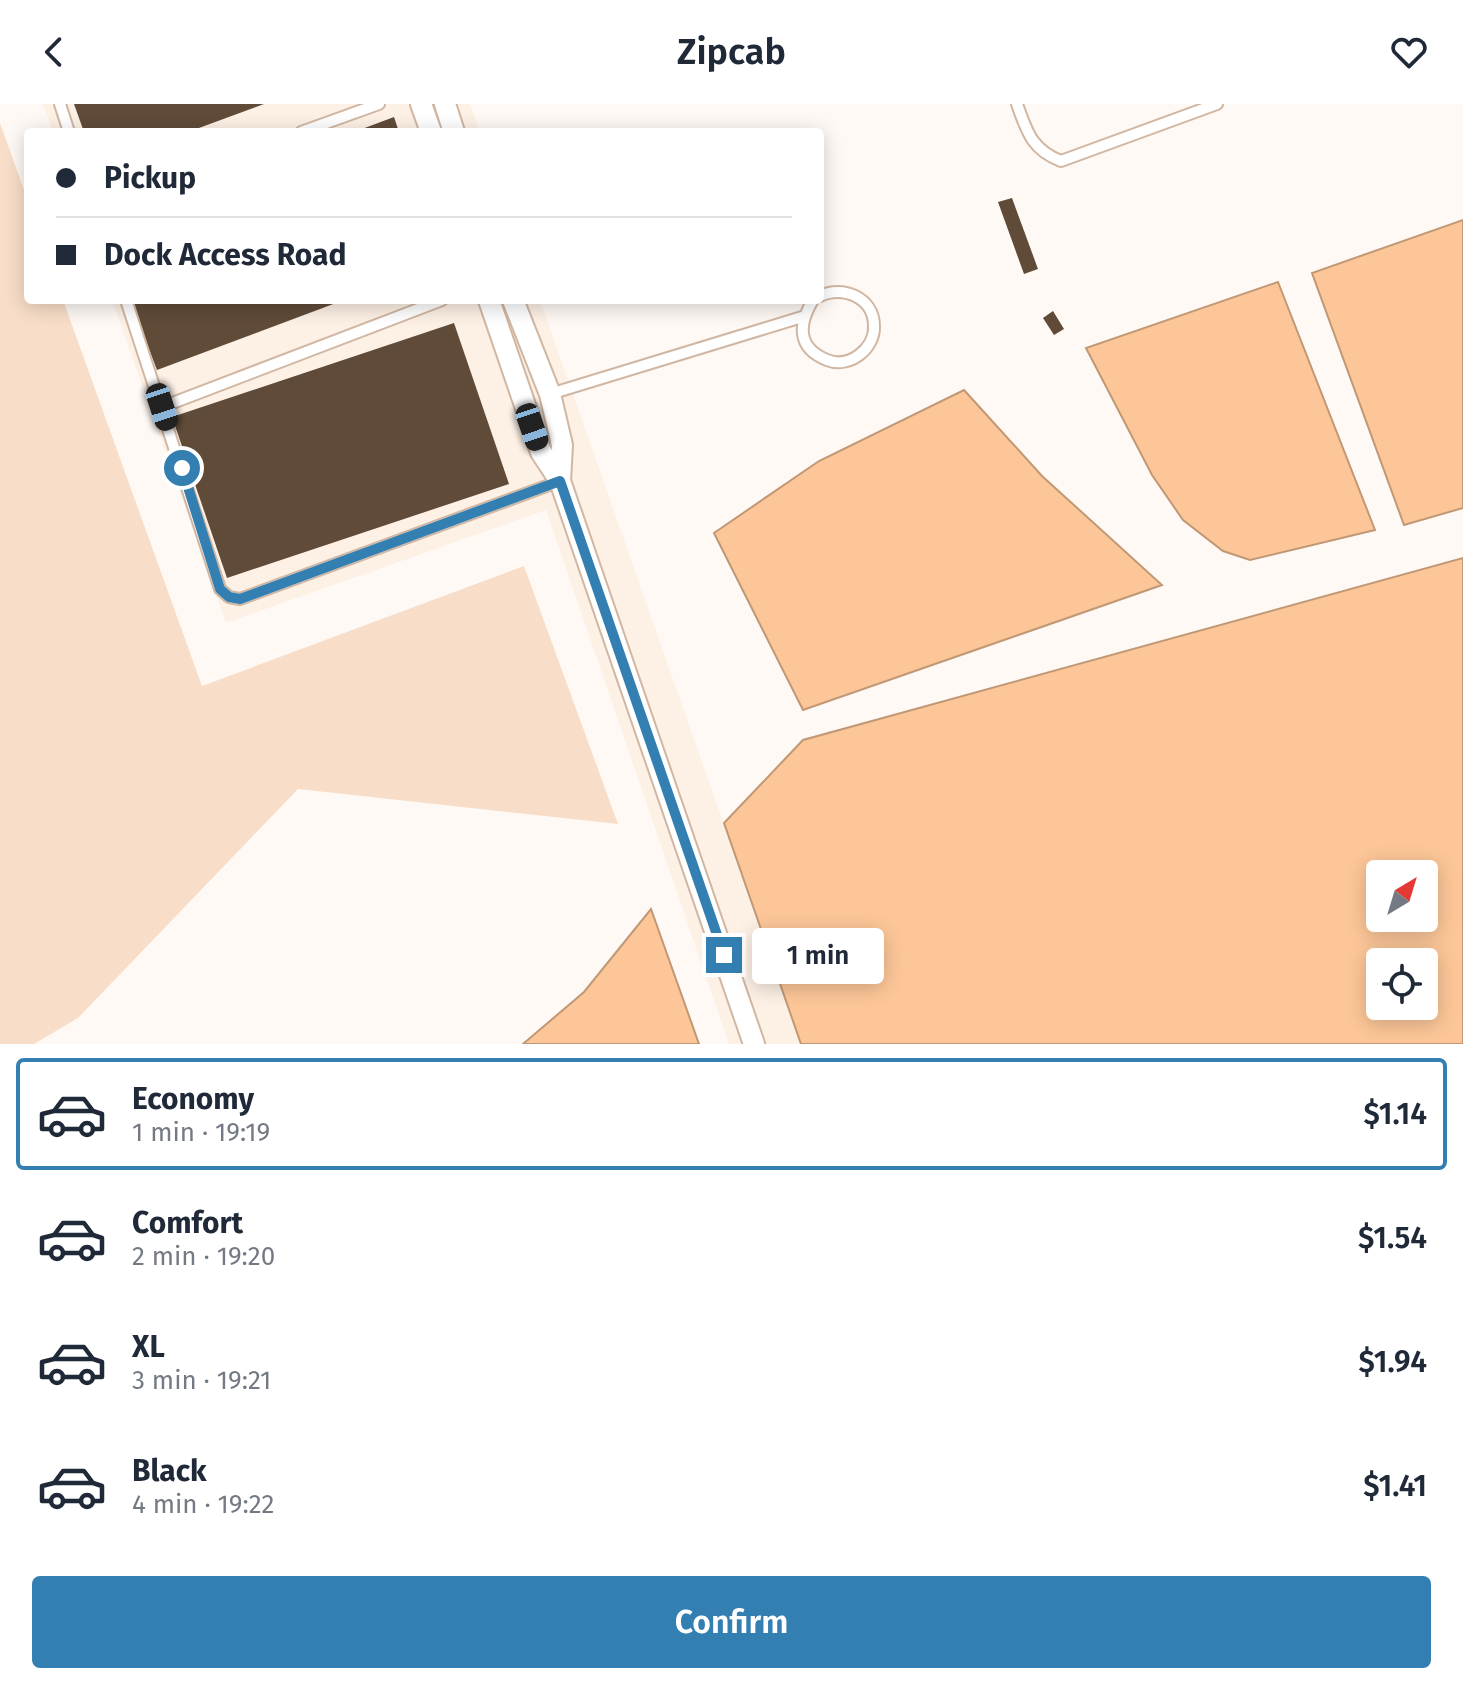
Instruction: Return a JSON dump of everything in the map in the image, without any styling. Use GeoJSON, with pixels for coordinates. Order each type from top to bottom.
{"type":"FeatureCollection","features":[{"type":"Feature","properties":{"kind":"street"},"geometry":{"type":"LineString","coordinates":[[421,104],[430,128]]}},
{"type":"Feature","properties":{"kind":"street"},"geometry":{"type":"LineString","coordinates":[[445,104],[453,128]]}},
{"type":"Feature","properties":{"kind":"street"},"geometry":{"type":"LineString","coordinates":[[490,304],[541,452],[560,481],[754,1044]]}},
{"type":"Feature","properties":{"kind":"street"},"geometry":{"type":"LineString","coordinates":[[515,304],[550,394],[562,445],[560,481]]}},
{"type":"Feature","properties":{"kind":"lane"},"geometry":{"type":"LineString","coordinates":[[60,104],[68,128]]}},
{"type":"Feature","properties":{"kind":"lane"},"geometry":{"type":"LineString","coordinates":[[312,128],[379,104]]}},
{"type":"Feature","properties":{"kind":"lane"},"geometry":{"type":"LineString","coordinates":[[1017,104],[1030,141],[1045,155],[1061,161],[1217,104]]}},
{"type":"Feature","properties":{"kind":"lane"},"geometry":{"type":"LineString","coordinates":[[810,304],[802,317],[803,338],[815,355],[834,363],[854,359],[869,346],[874,326],[868,306],[852,293],[831,290],[824,294]]}},
{"type":"Feature","properties":{"kind":"lane"},"geometry":{"type":"LineString","coordinates":[[127,304],[220,589],[229,597],[240,599],[560,481]]}},
{"type":"Feature","properties":{"kind":"lane"},"geometry":{"type":"LineString","coordinates":[[162,407],[432,304]]}},
{"type":"Feature","properties":{"kind":"lane"},"geometry":{"type":"LineString","coordinates":[[550,394],[802,317]]}},
{"type":"Feature","properties":{"kind":"shaded area"},"geometry":{"type":"Polygon","coordinates":[[[43,104],[470,104],[479,128],[52,128],[43,104]]]}},
{"type":"Feature","properties":{"kind":"shaded area"},"geometry":{"type":"Polygon","coordinates":[[[0,123],[24,190],[24,304],[64,304],[202,686],[524,566],[618,824],[298,789],[78,1018],[34,1044],[0,1044],[0,123]]]}},
{"type":"Feature","properties":{"kind":"shaded area"},"geometry":{"type":"Polygon","coordinates":[[[1463,220],[1463,508],[1404,525],[1312,273],[1463,220]]]}},
{"type":"Feature","properties":{"kind":"shaded area"},"geometry":{"type":"Polygon","coordinates":[[[1278,282],[1375,530],[1250,560],[1223,551],[1183,520],[1152,475],[1086,348],[1278,282]]]}},
{"type":"Feature","properties":{"kind":"shaded area"},"geometry":{"type":"Polygon","coordinates":[[[113,304],[541,304],[801,1044],[729,1044],[546,510],[226,623],[113,304]]]}},
{"type":"Feature","properties":{"kind":"shaded area"},"geometry":{"type":"Polygon","coordinates":[[[964,390],[1042,476],[1162,585],[803,710],[714,533],[819,461],[964,390]]]}},
{"type":"Feature","properties":{"kind":"shaded area"},"geometry":{"type":"Polygon","coordinates":[[[1463,558],[1463,1044],[801,1044],[724,823],[803,740],[1463,558]]]}},
{"type":"Feature","properties":{"kind":"shaded area"},"geometry":{"type":"Polygon","coordinates":[[[651,909],[699,1044],[523,1044],[584,992],[651,909]]]}},
{"type":"Feature","properties":{"kind":"building"},"geometry":{"type":"Polygon","coordinates":[[[74,104],[264,104],[199,128],[83,128],[74,104]]]}},
{"type":"Feature","properties":{"kind":"building"},"geometry":{"type":"Polygon","coordinates":[[[394,117],[398,128],[365,128],[394,117]]]}},
{"type":"Feature","properties":{"kind":"building"},"geometry":{"type":"Polygon","coordinates":[[[1012,198],[1038,269],[1024,274],[998,202],[1012,198]]]}},
{"type":"Feature","properties":{"kind":"building"},"geometry":{"type":"Polygon","coordinates":[[[132,304],[333,304],[157,370],[132,304]]]}},
{"type":"Feature","properties":{"kind":"building"},"geometry":{"type":"Polygon","coordinates":[[[1053,311],[1064,329],[1054,335],[1043,318],[1053,311]]]}},
{"type":"Feature","properties":{"kind":"building"},"geometry":{"type":"Polygon","coordinates":[[[454,323],[509,484],[227,578],[172,417],[454,323]]]}},
{"type":"Feature","properties":{"kind":"route"},"geometry":{"type":"LineString","coordinates":[[182,468],[220,589],[229,597],[240,599],[560,481],[724,955]]}}]}
